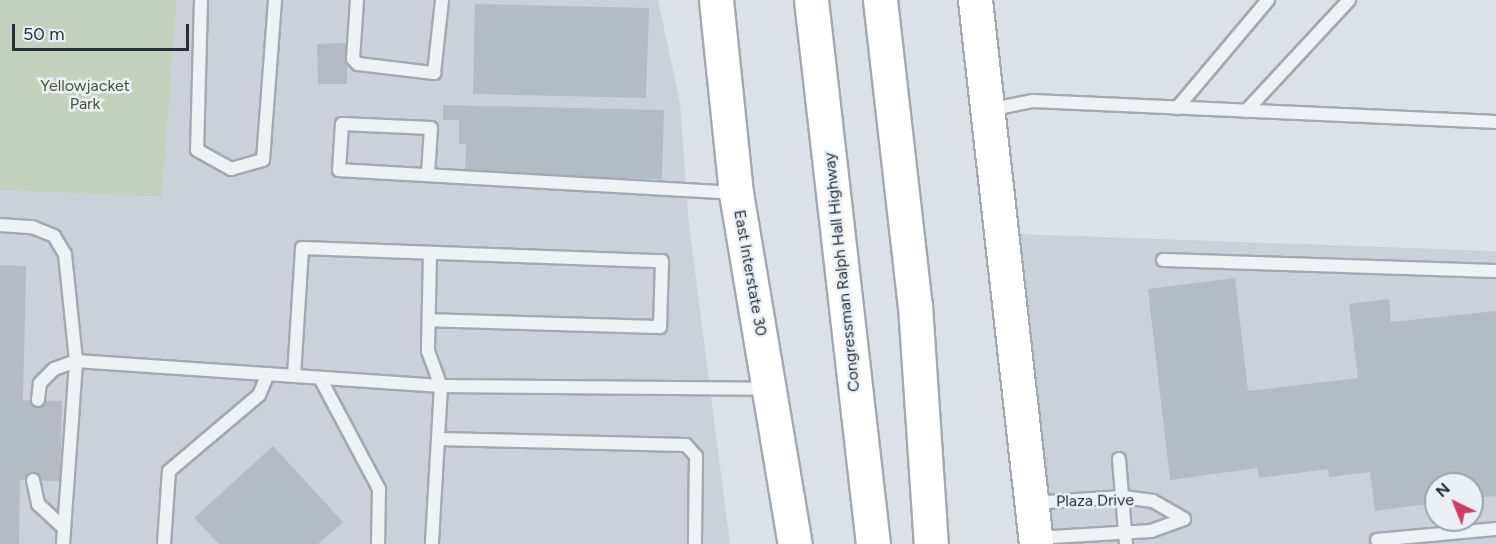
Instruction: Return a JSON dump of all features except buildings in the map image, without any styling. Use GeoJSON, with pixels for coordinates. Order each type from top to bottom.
{"type":"FeatureCollection","features":[{"type":"Feature","properties":{"kind":"main road","name":"East Interstate 30"},"geometry":{"type":"LineString","coordinates":[[716,0],[736,193],[795,544]]}},
{"type":"Feature","properties":{"kind":"main road","name":"Congressman Ralph Hall Highway"},"geometry":{"type":"LineString","coordinates":[[811,0],[873,544]]}},
{"type":"Feature","properties":{"kind":"main road"},"geometry":{"type":"LineString","coordinates":[[880,0],[915,305],[931,544]]}},
{"type":"Feature","properties":{"kind":"main road"},"geometry":{"type":"LineString","coordinates":[[975,0],[1035,541]]}},
{"type":"Feature","properties":{"kind":"lane"},"geometry":{"type":"LineString","coordinates":[[201,0],[197,150],[231,169],[262,160],[275,0]]}},
{"type":"Feature","properties":{"kind":"lane"},"geometry":{"type":"LineString","coordinates":[[357,0],[353,58],[358,64],[434,73],[442,0]]}},
{"type":"Feature","properties":{"kind":"lane"},"geometry":{"type":"LineString","coordinates":[[1177,108],[1268,0]]}},
{"type":"Feature","properties":{"kind":"lane"},"geometry":{"type":"LineString","coordinates":[[1246,111],[1349,0]]}},
{"type":"Feature","properties":{"kind":"lane"},"geometry":{"type":"LineString","coordinates":[[987,110],[1033,101],[1496,122]]}},
{"type":"Feature","properties":{"kind":"lane"},"geometry":{"type":"LineString","coordinates":[[428,174],[431,128],[342,124],[339,170],[736,193]]}},
{"type":"Feature","properties":{"kind":"lane"},"geometry":{"type":"LineString","coordinates":[[0,225],[32,227],[54,236],[65,254],[76,361],[63,544]]}},
{"type":"Feature","properties":{"kind":"lane"},"geometry":{"type":"LineString","coordinates":[[294,376],[302,248],[662,261],[660,327],[429,320]]}},
{"type":"Feature","properties":{"kind":"lane"},"geometry":{"type":"LineString","coordinates":[[430,252],[428,351],[441,386],[432,544]]}},
{"type":"Feature","properties":{"kind":"lane"},"geometry":{"type":"LineString","coordinates":[[1163,260],[1496,271]]}},
{"type":"Feature","properties":{"kind":"lane"},"geometry":{"type":"LineString","coordinates":[[38,400],[40,383],[54,369],[76,361],[441,386],[769,390]]}},
{"type":"Feature","properties":{"kind":"lane"},"geometry":{"type":"LineString","coordinates":[[164,544],[169,471],[259,395],[268,374]]}},
{"type":"Feature","properties":{"kind":"lane"},"geometry":{"type":"LineString","coordinates":[[320,378],[379,489],[378,544]]}},
{"type":"Feature","properties":{"kind":"lane"},"geometry":{"type":"LineString","coordinates":[[439,439],[686,445],[696,456],[696,544]]}},
{"type":"Feature","properties":{"kind":"lane"},"geometry":{"type":"LineString","coordinates":[[1119,459],[1124,497],[1125,538]]}},
{"type":"Feature","properties":{"kind":"lane"},"geometry":{"type":"LineString","coordinates":[[33,480],[38,504],[64,528]]}},
{"type":"Feature","properties":{"kind":"lane","name":"Plaza Drive"},"geometry":{"type":"LineString","coordinates":[[1031,503],[1124,497],[1153,501],[1184,519],[1125,538],[1035,541]]}},
{"type":"Feature","properties":{"kind":"lane"},"geometry":{"type":"LineString","coordinates":[[1377,540],[1496,529]]}},
{"type":"Feature","properties":{"kind":"shaded area"},"geometry":{"type":"Polygon","coordinates":[[[177,0],[658,0],[680,103],[689,225],[730,544],[0,544],[0,190],[162,197],[177,0]]]}},
{"type":"Feature","properties":{"kind":"shaded area"},"geometry":{"type":"Polygon","coordinates":[[[1017,234],[1496,251],[1496,544],[1052,544],[1034,444],[1017,234]]]}},
{"type":"Feature","properties":{"kind":"green space","name":"Yellowjacket Park"},"geometry":{"type":"Polygon","coordinates":[[[0,0],[177,0],[162,197],[0,190],[0,0]]]}}]}
